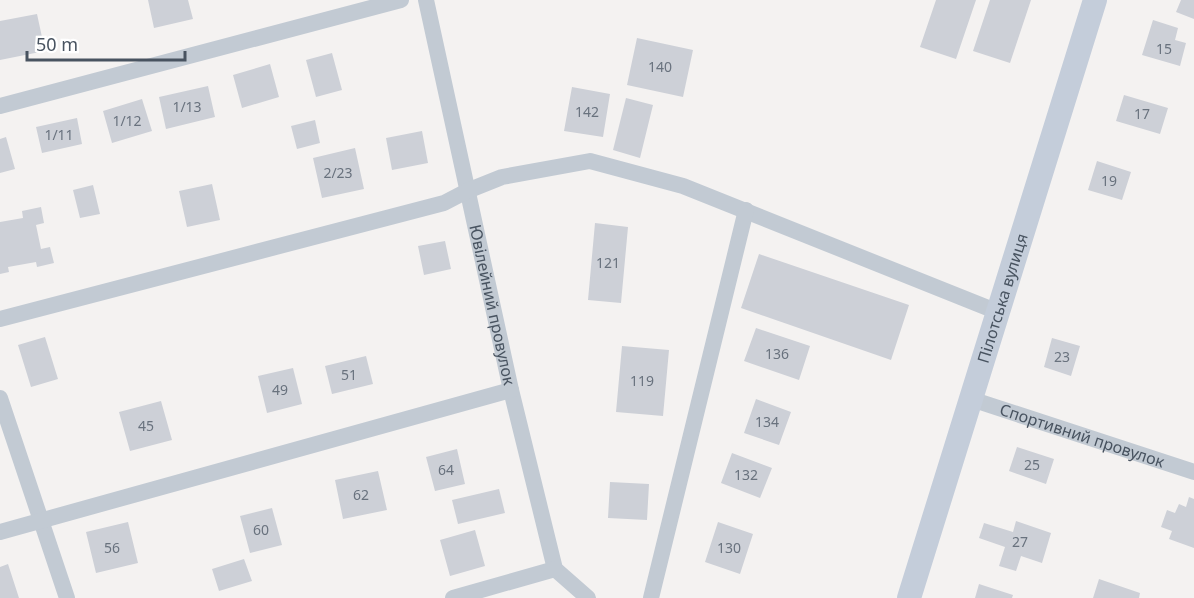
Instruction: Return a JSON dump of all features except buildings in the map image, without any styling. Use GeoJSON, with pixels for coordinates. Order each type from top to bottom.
{"type":"FeatureCollection","features":[{"type":"Feature","properties":{"kind":"main road","name":"Пілотська вулиця"},"geometry":{"type":"LineString","coordinates":[[909,598],[1095,0]]}},
{"type":"Feature","properties":{"kind":"street"},"geometry":{"type":"LineString","coordinates":[[0,106],[401,0]]}},
{"type":"Feature","properties":{"kind":"street","name":"Ювілейний провулок"},"geometry":{"type":"LineString","coordinates":[[426,0],[511,390],[555,569]]}},
{"type":"Feature","properties":{"kind":"street"},"geometry":{"type":"LineString","coordinates":[[0,319],[444,203],[502,177],[590,160],[683,186],[998,312]]}},
{"type":"Feature","properties":{"kind":"street"},"geometry":{"type":"LineString","coordinates":[[651,598],[746,210]]}},
{"type":"Feature","properties":{"kind":"street"},"geometry":{"type":"LineString","coordinates":[[0,532],[511,390]]}},
{"type":"Feature","properties":{"kind":"street"},"geometry":{"type":"LineString","coordinates":[[0,398],[67,598]]}},
{"type":"Feature","properties":{"kind":"street","name":"Спортивний провулок"},"geometry":{"type":"LineString","coordinates":[[971,399],[1194,472]]}},
{"type":"Feature","properties":{"kind":"street"},"geometry":{"type":"LineString","coordinates":[[453,598],[555,569],[586,597]]}}]}
